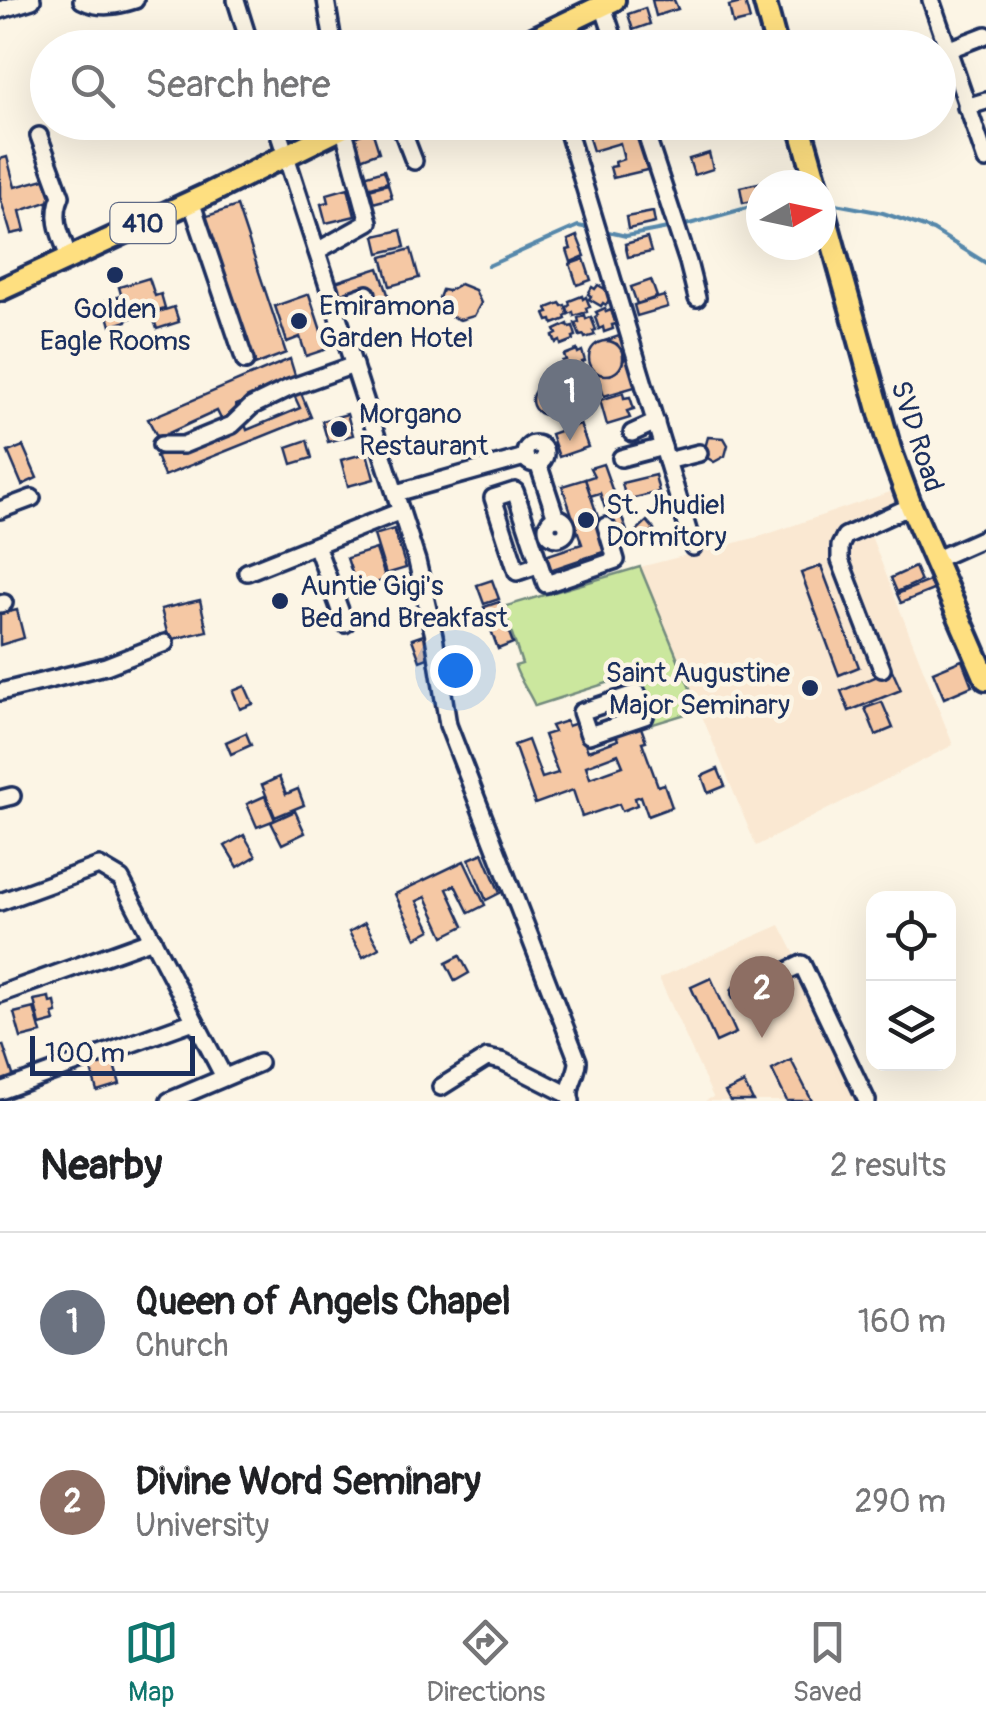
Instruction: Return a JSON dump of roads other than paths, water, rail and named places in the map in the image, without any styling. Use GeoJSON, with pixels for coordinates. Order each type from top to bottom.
{"type":"FeatureCollection","features":[{"type":"Feature","properties":{"kind":"main road"},"geometry":{"type":"LineString","coordinates":[[764,0],[773,30]]}},
{"type":"Feature","properties":{"kind":"main road"},"geometry":{"type":"LineString","coordinates":[[560,30],[606,2]]}},
{"type":"Feature","properties":{"kind":"main road","name":"410"},"geometry":{"type":"LineString","coordinates":[[0,290],[318,140]]}},
{"type":"Feature","properties":{"kind":"main road"},"geometry":{"type":"LineString","coordinates":[[804,140],[812,170]]}},
{"type":"Feature","properties":{"kind":"main road","name":"SVD Road"},"geometry":{"type":"LineString","coordinates":[[836,255],[890,450],[986,679]]}},
{"type":"Feature","properties":{"kind":"street"},"geometry":{"type":"LineString","coordinates":[[0,10],[32,0]]}},
{"type":"Feature","properties":{"kind":"street"},"geometry":{"type":"LineString","coordinates":[[82,0],[104,7],[135,0]]}},
{"type":"Feature","properties":{"kind":"street"},"geometry":{"type":"LineString","coordinates":[[236,0],[246,30]]}},
{"type":"Feature","properties":{"kind":"street"},"geometry":{"type":"LineString","coordinates":[[326,0],[331,30]]}},
{"type":"Feature","properties":{"kind":"street"},"geometry":{"type":"LineString","coordinates":[[931,0],[940,30]]}},
{"type":"Feature","properties":{"kind":"street"},"geometry":{"type":"LineString","coordinates":[[606,2],[613,30]]}},
{"type":"Feature","properties":{"kind":"street"},"geometry":{"type":"LineString","coordinates":[[956,46],[986,35]]}},
{"type":"Feature","properties":{"kind":"street"},"geometry":{"type":"LineString","coordinates":[[956,78],[986,160]]}},
{"type":"Feature","properties":{"kind":"street"},"geometry":{"type":"LineString","coordinates":[[966,107],[986,101]]}},
{"type":"Feature","properties":{"kind":"street"},"geometry":{"type":"LineString","coordinates":[[40,140],[61,196],[56,220],[69,257]]}},
{"type":"Feature","properties":{"kind":"street"},"geometry":{"type":"LineString","coordinates":[[281,140],[418,561],[448,724],[578,1061],[570,1098],[502,1061],[486,1058],[441,1087]]}},
{"type":"Feature","properties":{"kind":"street"},"geometry":{"type":"LineString","coordinates":[[317,251],[369,222],[352,140]]}},
{"type":"Feature","properties":{"kind":"street"},"geometry":{"type":"LineString","coordinates":[[406,140],[414,161]]}},
{"type":"Feature","properties":{"kind":"street"},"geometry":{"type":"LineString","coordinates":[[571,140],[693,546]]}},
{"type":"Feature","properties":{"kind":"street"},"geometry":{"type":"LineString","coordinates":[[648,140],[697,298]]}},
{"type":"Feature","properties":{"kind":"street"},"geometry":{"type":"LineString","coordinates":[[191,201],[245,362]]}},
{"type":"Feature","properties":{"kind":"street"},"geometry":{"type":"LineString","coordinates":[[334,306],[368,294]]}},
{"type":"Feature","properties":{"kind":"street"},"geometry":{"type":"LineString","coordinates":[[161,445],[183,445],[232,425],[252,406],[289,388],[354,366]]}},
{"type":"Feature","properties":{"kind":"street"},"geometry":{"type":"LineString","coordinates":[[632,433],[656,422]]}},
{"type":"Feature","properties":{"kind":"street"},"geometry":{"type":"LineString","coordinates":[[621,458],[698,453]]}},
{"type":"Feature","properties":{"kind":"street"},"geometry":{"type":"LineString","coordinates":[[396,493],[532,460],[552,524],[530,538]]}},
{"type":"Feature","properties":{"kind":"street"},"geometry":{"type":"LineString","coordinates":[[538,565],[517,572],[493,498],[515,492],[546,584],[616,560],[606,526]]}},
{"type":"Feature","properties":{"kind":"street"},"geometry":{"type":"LineString","coordinates":[[0,510],[32,498]]}},
{"type":"Feature","properties":{"kind":"street"},"geometry":{"type":"LineString","coordinates":[[882,669],[840,560],[840,546],[845,536],[911,506]]}},
{"type":"Feature","properties":{"kind":"street"},"geometry":{"type":"LineString","coordinates":[[247,572],[401,511]]}},
{"type":"Feature","properties":{"kind":"street"},"geometry":{"type":"LineString","coordinates":[[934,560],[986,537]]}},
{"type":"Feature","properties":{"kind":"street"},"geometry":{"type":"LineString","coordinates":[[316,544],[345,624]]}},
{"type":"Feature","properties":{"kind":"street"},"geometry":{"type":"LineString","coordinates":[[0,692],[106,666],[165,643]]}},
{"type":"Feature","properties":{"kind":"street"},"geometry":{"type":"LineString","coordinates":[[0,902],[99,866],[121,879],[224,1078]]}},
{"type":"Feature","properties":{"kind":"street"},"geometry":{"type":"LineString","coordinates":[[0,994],[152,939]]}},
{"type":"Feature","properties":{"kind":"street"},"geometry":{"type":"LineString","coordinates":[[741,993],[802,964],[867,1101]]}},
{"type":"Feature","properties":{"kind":"street"},"geometry":{"type":"LineString","coordinates":[[0,1091],[194,1021]]}},
{"type":"Feature","properties":{"kind":"street"},"geometry":{"type":"LineString","coordinates":[[169,1101],[259,1063]]}},
{"type":"Feature","properties":{"kind":"waterway"},"geometry":{"type":"LineString","coordinates":[[836,204],[883,213],[933,230],[986,263]]}},
{"type":"Feature","properties":{"kind":"waterway"},"geometry":{"type":"LineString","coordinates":[[682,226],[746,208]]}},
{"type":"Feature","properties":{"kind":"waterway"},"geometry":{"type":"LineString","coordinates":[[488,266],[578,226],[594,229]]}},
{"type":"Feature","properties":{"kind":"waterway"},"geometry":{"type":"LineString","coordinates":[[604,231],[626,236],[673,227]]}},
{"type":"Feature","properties":{"kind":"place","name":"Golden Eagle Rooms"},"geometry":{"type":"Point","coordinates":[115,275]}},
{"type":"Feature","properties":{"kind":"place","name":"Emiramona Garden Hotel"},"geometry":{"type":"Point","coordinates":[299,321]}},
{"type":"Feature","properties":{"kind":"place","name":"Morgano Restaurant"},"geometry":{"type":"Point","coordinates":[339,429]}},
{"type":"Feature","properties":{"kind":"place","name":"Queen of Angels Chapel"},"geometry":{"type":"Point","coordinates":[570,441]}},
{"type":"Feature","properties":{"kind":"place","name":"St. Jhudiel Dormitory"},"geometry":{"type":"Point","coordinates":[586,520]}},
{"type":"Feature","properties":{"kind":"place","name":"Auntie Gigi's Bed and Breakfast"},"geometry":{"type":"Point","coordinates":[280,601]}},
{"type":"Feature","properties":{"kind":"place","name":"Saint Augustine Major Seminary"},"geometry":{"type":"Point","coordinates":[810,688]}},
{"type":"Feature","properties":{"kind":"place","name":"Divine Word Seminary"},"geometry":{"type":"Point","coordinates":[762,1038]}}]}
